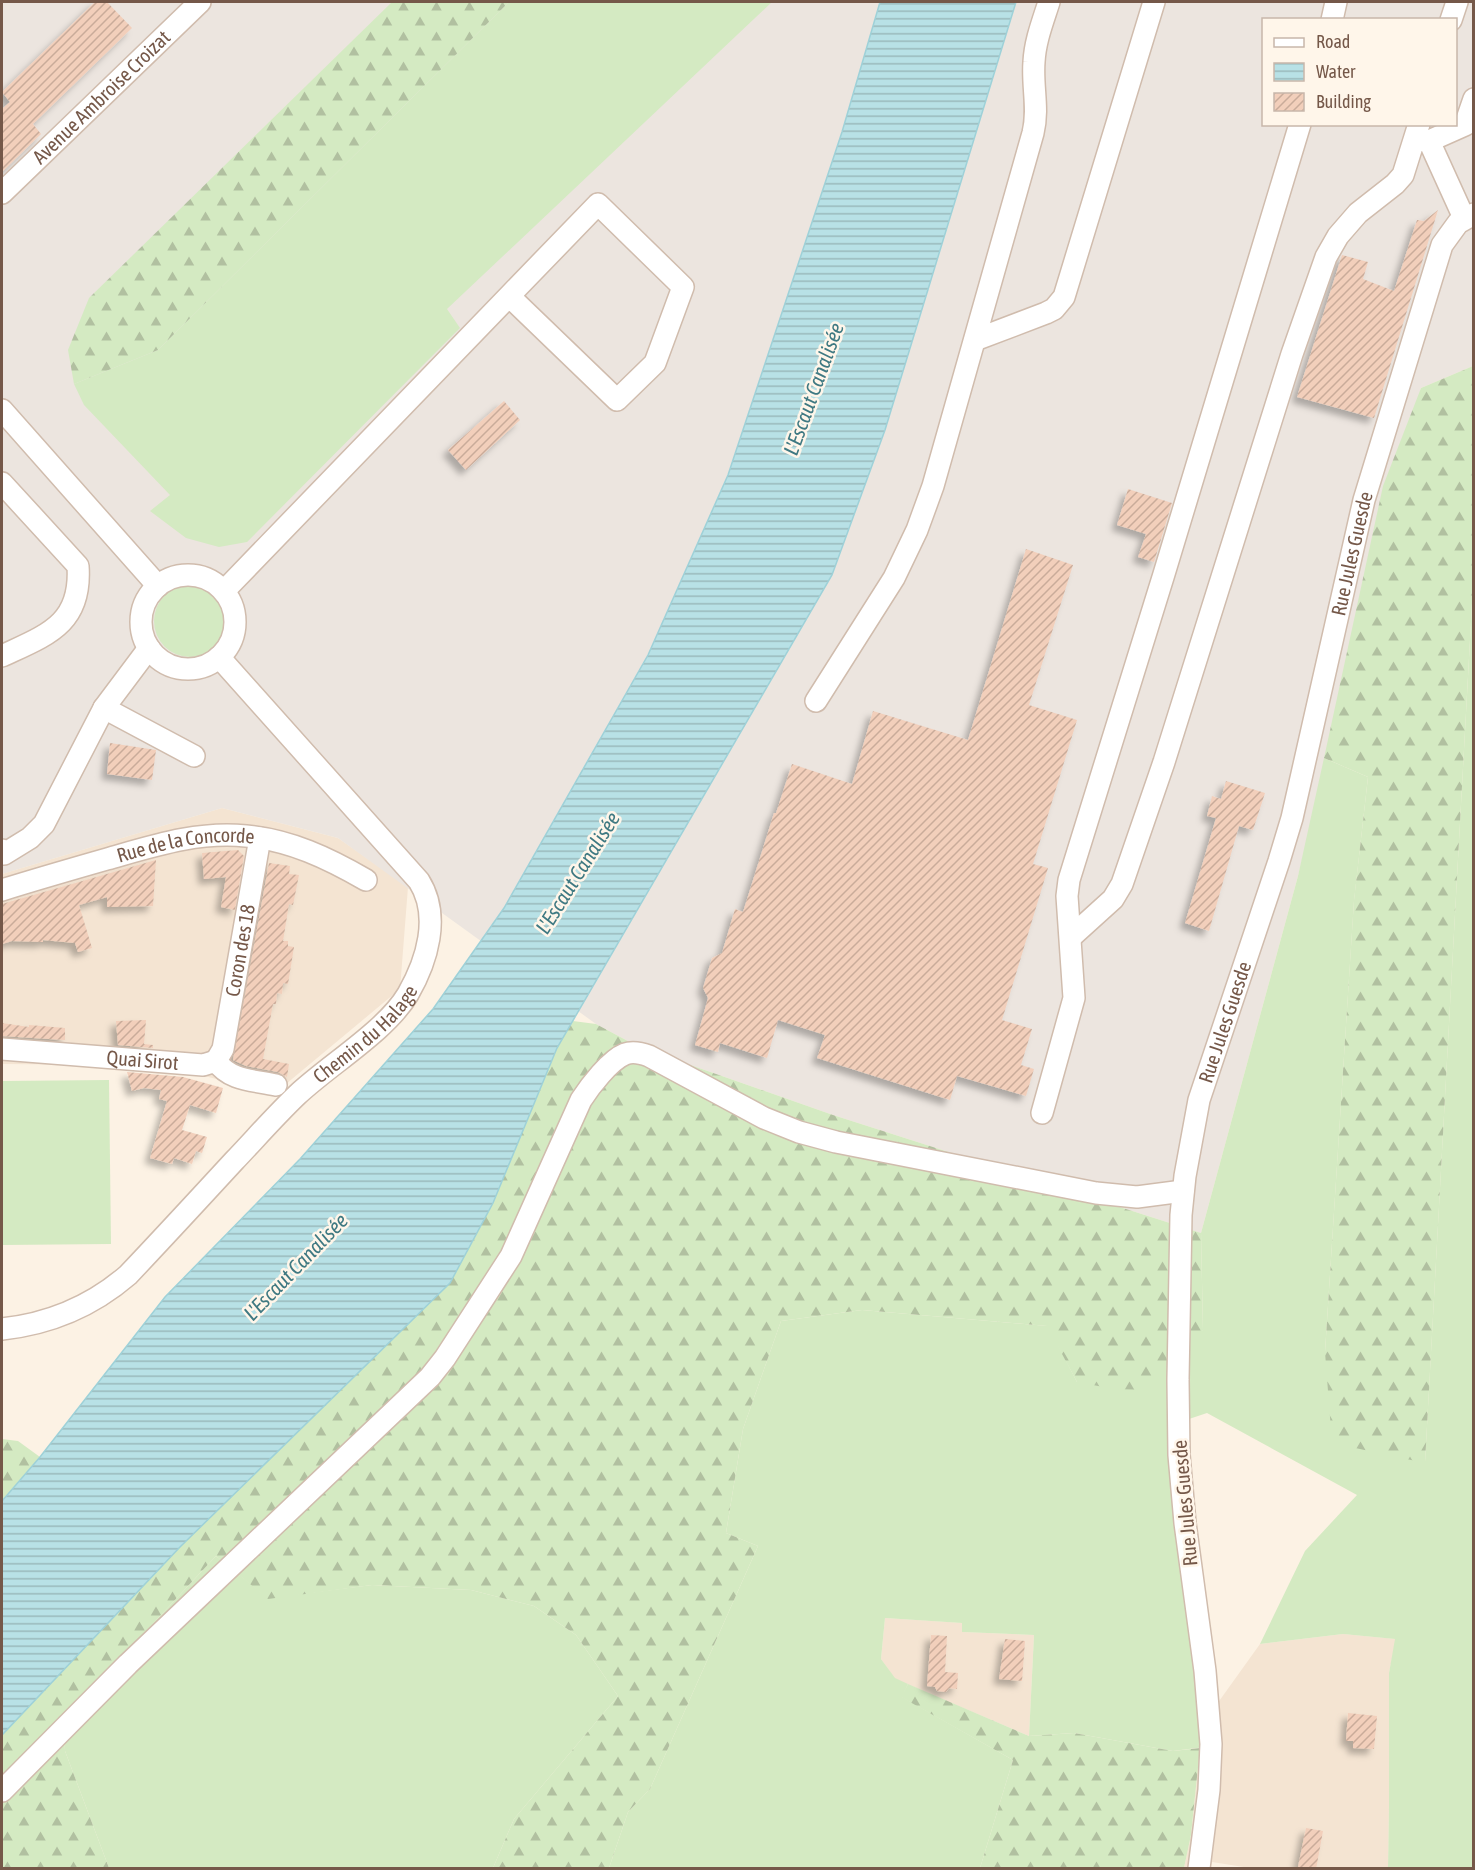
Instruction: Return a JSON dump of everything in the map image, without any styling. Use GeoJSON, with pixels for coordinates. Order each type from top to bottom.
{"type":"FeatureCollection","features":[{"type":"Feature","properties":{"kind":"street"},"geometry":{"type":"LineString","coordinates":[[816,701],[882,598],[906,555],[933,486],[1035,123],[1034,63],[1038,39],[1049,2]]}},
{"type":"Feature","properties":{"kind":"street"},"geometry":{"type":"LineString","coordinates":[[975,340],[1046,313],[1064,297],[1154,2]]}},
{"type":"Feature","properties":{"kind":"street"},"geometry":{"type":"LineString","coordinates":[[1332,18],[1336,2]]}},
{"type":"Feature","properties":{"kind":"street"},"geometry":{"type":"LineString","coordinates":[[1452,18],[1457,2]]}},
{"type":"Feature","properties":{"kind":"street","name":"Avenue Ambroise Croizat"},"geometry":{"type":"LineString","coordinates":[[2,193],[196,3]]}},
{"type":"Feature","properties":{"kind":"street"},"geometry":{"type":"LineString","coordinates":[[1421,135],[1465,125],[1473,99]]}},
{"type":"Feature","properties":{"kind":"street"},"geometry":{"type":"LineString","coordinates":[[1042,1113],[1073,1006],[1074,983],[1067,896],[1069,879],[1168,563],[1299,126]]}},
{"type":"Feature","properties":{"kind":"street"},"geometry":{"type":"LineString","coordinates":[[1421,135],[1469,216]]}},
{"type":"Feature","properties":{"kind":"street"},"geometry":{"type":"LineString","coordinates":[[1071,938],[1113,898],[1122,884],[1164,762],[1292,354],[1326,257],[1338,236],[1358,213],[1403,176],[1421,135]]}},
{"type":"Feature","properties":{"kind":"street"},"geometry":{"type":"LineString","coordinates":[[224,591],[509,296],[598,204],[683,287],[655,363],[617,400],[509,296]]}},
{"type":"Feature","properties":{"kind":"street","name":"Rue Jules Guesde"},"geometry":{"type":"LineString","coordinates":[[1199,1869],[1209,1790],[1211,1744],[1205,1671],[1185,1523],[1179,1455],[1178,1380],[1183,1191],[1189,1146],[1199,1100],[1279,861],[1297,799],[1374,461],[1440,252],[1452,229],[1469,216]]}},
{"type":"Feature","properties":{"kind":"street"},"geometry":{"type":"LineString","coordinates":[[2,410],[158,586]]}},
{"type":"Feature","properties":{"kind":"street"},"geometry":{"type":"LineString","coordinates":[[2,483],[78,566],[79,583],[76,601],[58,627],[35,641],[2,656]]}},
{"type":"Feature","properties":{"kind":"street"},"geometry":{"type":"LineString","coordinates":[[189,575],[208,579],[224,591],[234,609],[236,622],[231,641],[219,657],[202,667],[182,668],[163,662],[149,648],[142,631],[142,612],[149,595],[158,586],[175,576],[189,575]]}},
{"type":"Feature","properties":{"kind":"street"},"geometry":{"type":"LineString","coordinates":[[2,850],[4,854],[30,838],[44,824],[104,708],[149,648]]}},
{"type":"Feature","properties":{"kind":"street","name":"Chemin du Halage"},"geometry":{"type":"LineString","coordinates":[[2,1329],[28,1325],[69,1312],[107,1292],[128,1275],[289,1104],[397,1010],[423,964],[430,932],[430,915],[427,898],[419,881],[219,657]]}},
{"type":"Feature","properties":{"kind":"street"},"geometry":{"type":"LineString","coordinates":[[104,708],[194,756]]}},
{"type":"Feature","properties":{"kind":"street","name":"Rue de la Concorde"},"geometry":{"type":"LineString","coordinates":[[2,890],[174,840],[237,835],[260,838],[317,854],[366,879]]}},
{"type":"Feature","properties":{"kind":"street","name":"Coron des 18"},"geometry":{"type":"LineString","coordinates":[[216,1061],[223,1050],[260,838]]}},
{"type":"Feature","properties":{"kind":"street","name":"Quai Sirot"},"geometry":{"type":"LineString","coordinates":[[2,1049],[203,1065],[216,1061]]}},
{"type":"Feature","properties":{"kind":"street"},"geometry":{"type":"LineString","coordinates":[[2,1791],[128,1664],[430,1377],[512,1256],[581,1100],[598,1078],[625,1054],[638,1053],[649,1056],[764,1118],[816,1137],[1096,1194],[1137,1197],[1183,1191]]}},
{"type":"Feature","properties":{"kind":"street"},"geometry":{"type":"LineString","coordinates":[[216,1061],[225,1072],[232,1076],[276,1085]]}},
{"type":"Feature","properties":{"kind":"shaded area"},"geometry":{"type":"Polygon","coordinates":[[[2,2],[1473,2],[1473,366],[1421,388],[1298,876],[1201,1233],[833,1115],[639,1047],[596,1024],[338,838],[222,808],[2,874],[2,2]]]}},
{"type":"Feature","properties":{"kind":"shaded area"},"geometry":{"type":"Polygon","coordinates":[[[222,808],[338,838],[408,887],[400,989],[274,1094],[189,1072],[116,1065],[2,1064],[2,874],[222,808]]]}},
{"type":"Feature","properties":{"kind":"shaded area"},"geometry":{"type":"Polygon","coordinates":[[[885,1618],[963,1623],[962,1632],[1034,1635],[1029,1736],[895,1679],[881,1659],[885,1618]]]}},
{"type":"Feature","properties":{"kind":"shaded area"},"geometry":{"type":"Polygon","coordinates":[[[1343,1634],[1396,1639],[1389,1673],[1388,1868],[1250,1868],[1212,1862],[1210,1868],[1184,1868],[1191,1835],[1200,1748],[1217,1704],[1260,1644],[1343,1634]]]}},
{"type":"Feature","properties":{"kind":"green space"},"geometry":{"type":"Polygon","coordinates":[[[392,2],[509,2],[158,350],[74,384],[68,350],[89,298],[392,2]]]}},
{"type":"Feature","properties":{"kind":"green space"},"geometry":{"type":"Polygon","coordinates":[[[509,2],[772,2],[447,309],[460,328],[247,542],[219,547],[186,538],[150,511],[170,495],[84,405],[74,384],[158,350],[509,2]]]}},
{"type":"Feature","properties":{"kind":"green space"},"geometry":{"type":"Polygon","coordinates":[[[1473,366],[1473,585],[1425,1463],[1332,1443],[1325,1352],[1354,900],[1368,777],[1324,758],[1383,486],[1421,388],[1473,366]]]}},
{"type":"Feature","properties":{"kind":"green space"},"geometry":{"type":"Polygon","coordinates":[[[190,585],[204,588],[216,595],[223,607],[226,621],[223,635],[216,647],[204,654],[190,657],[176,654],[164,647],[157,635],[154,621],[157,607],[164,595],[176,588],[190,585]]]}},
{"type":"Feature","properties":{"kind":"green space"},"geometry":{"type":"Polygon","coordinates":[[[1473,585],[1473,1868],[1388,1868],[1389,1673],[1395,1639],[1343,1634],[1260,1644],[1305,1551],[1357,1495],[1207,1413],[1189,1419],[1191,1474],[1221,1745],[1173,1751],[1074,1733],[1029,1736],[1034,1635],[962,1632],[962,1623],[885,1618],[881,1659],[895,1678],[908,1684],[902,1697],[1013,1760],[980,1868],[609,1868],[628,1812],[650,1789],[758,1546],[726,1533],[743,1429],[781,1321],[862,1310],[1048,1326],[1077,1382],[1203,1330],[1201,1233],[1298,876],[1324,758],[1368,777],[1354,901],[1325,1352],[1425,1462],[1473,585]]]}},
{"type":"Feature","properties":{"kind":"green space"},"geometry":{"type":"Polygon","coordinates":[[[573,1021],[596,1024],[639,1047],[833,1115],[1201,1233],[1203,1330],[1152,1390],[1114,1389],[1077,1382],[1047,1326],[862,1310],[781,1321],[743,1429],[726,1533],[758,1546],[650,1789],[628,1812],[609,1868],[493,1868],[514,1819],[618,1696],[576,1635],[534,1606],[471,1590],[372,1585],[268,1599],[216,1556],[64,1719],[65,1751],[109,1868],[2,1868],[2,1735],[180,1547],[493,1203],[557,1048],[573,1021]]]}},
{"type":"Feature","properties":{"kind":"green space"},"geometry":{"type":"Polygon","coordinates":[[[109,1080],[111,1244],[3,1245],[2,1081],[109,1080]]]}},
{"type":"Feature","properties":{"kind":"green space"},"geometry":{"type":"Polygon","coordinates":[[[2,1439],[18,1441],[40,1457],[2,1501],[2,1439]]]}},
{"type":"Feature","properties":{"kind":"green space"},"geometry":{"type":"Polygon","coordinates":[[[216,1556],[268,1598],[372,1585],[471,1590],[534,1606],[576,1635],[618,1696],[514,1819],[493,1868],[109,1868],[65,1751],[64,1719],[216,1556]]]}},
{"type":"Feature","properties":{"kind":"green space"},"geometry":{"type":"Polygon","coordinates":[[[908,1684],[1029,1736],[1074,1733],[1173,1751],[1200,1748],[1191,1835],[1184,1868],[980,1868],[1013,1760],[901,1697],[908,1684]]]}},
{"type":"Feature","properties":{"kind":"water","name":"L'Escaut Canalisée"},"geometry":{"type":"Polygon","coordinates":[[[880,2],[1016,2],[885,430],[832,575],[557,1048],[493,1203],[450,1283],[180,1547],[2,1735],[2,1501],[40,1457],[165,1297],[300,1159],[433,1009],[504,908],[648,655],[728,475],[842,132],[880,2]]]}},
{"type":"Feature","properties":{"kind":"building"},"geometry":{"type":"Polygon","coordinates":[[[95,2],[107,2],[132,28],[33,124],[41,134],[2,172],[2,109],[10,102],[2,92],[95,2]]]}},
{"type":"Feature","properties":{"kind":"building"},"geometry":{"type":"Polygon","coordinates":[[[1438,210],[1374,418],[1297,397],[1342,255],[1368,262],[1363,279],[1394,291],[1417,220],[1424,221],[1438,210]]]}},
{"type":"Feature","properties":{"kind":"building"},"geometry":{"type":"Polygon","coordinates":[[[504,401],[520,420],[466,470],[448,450],[504,401]]]}},
{"type":"Feature","properties":{"kind":"building"},"geometry":{"type":"Polygon","coordinates":[[[1128,489],[1172,503],[1154,562],[1138,557],[1146,534],[1117,525],[1128,489]]]}},
{"type":"Feature","properties":{"kind":"building"},"geometry":{"type":"Polygon","coordinates":[[[1026,549],[1073,565],[1029,705],[1077,720],[1033,864],[1048,868],[1002,1020],[1032,1029],[1021,1065],[1034,1069],[1026,1096],[957,1076],[950,1100],[817,1058],[825,1035],[778,1020],[767,1058],[720,1043],[718,1052],[695,1045],[708,998],[703,988],[712,958],[722,953],[735,909],[743,912],[792,764],[852,784],[873,711],[968,740],[1026,549]]]}},
{"type":"Feature","properties":{"kind":"building"},"geometry":{"type":"Polygon","coordinates":[[[110,743],[156,750],[152,780],[107,774],[110,743]]]}},
{"type":"Feature","properties":{"kind":"building"},"geometry":{"type":"Polygon","coordinates":[[[1226,781],[1265,793],[1253,830],[1239,826],[1209,931],[1185,923],[1216,818],[1207,816],[1212,796],[1221,799],[1226,781]]]}},
{"type":"Feature","properties":{"kind":"building"},"geometry":{"type":"Polygon","coordinates":[[[238,850],[244,856],[235,910],[221,907],[226,877],[204,879],[202,853],[238,850]]]}},
{"type":"Feature","properties":{"kind":"building"},"geometry":{"type":"Polygon","coordinates":[[[156,860],[153,906],[107,907],[107,897],[79,905],[92,948],[78,952],[75,943],[43,940],[43,942],[12,941],[2,944],[2,904],[156,860]]]}},
{"type":"Feature","properties":{"kind":"building"},"geometry":{"type":"Polygon","coordinates":[[[269,863],[290,866],[289,874],[299,875],[293,905],[289,904],[283,941],[288,941],[288,946],[294,947],[288,984],[283,983],[282,994],[277,993],[276,1004],[273,1004],[263,1059],[289,1064],[287,1077],[278,1072],[246,1066],[233,1060],[269,863]]]}},
{"type":"Feature","properties":{"kind":"building"},"geometry":{"type":"Polygon","coordinates":[[[146,1020],[144,1044],[153,1045],[153,1048],[118,1045],[116,1021],[146,1020]]]}},
{"type":"Feature","properties":{"kind":"building"},"geometry":{"type":"Polygon","coordinates":[[[2,1023],[29,1027],[29,1025],[65,1028],[65,1040],[2,1036],[2,1023]]]}},
{"type":"Feature","properties":{"kind":"building"},"geometry":{"type":"Polygon","coordinates":[[[127,1072],[183,1077],[223,1088],[216,1113],[190,1105],[182,1130],[207,1137],[202,1153],[196,1151],[192,1164],[174,1158],[172,1164],[150,1158],[167,1101],[159,1099],[161,1090],[144,1088],[132,1091],[127,1072]]]}},
{"type":"Feature","properties":{"kind":"building"},"geometry":{"type":"Polygon","coordinates":[[[931,1635],[947,1636],[945,1672],[958,1673],[957,1689],[949,1688],[946,1692],[927,1686],[931,1635]]]}},
{"type":"Feature","properties":{"kind":"building"},"geometry":{"type":"Polygon","coordinates":[[[1005,1639],[1025,1641],[1022,1681],[999,1679],[1005,1639]]]}},
{"type":"Feature","properties":{"kind":"building"},"geometry":{"type":"Polygon","coordinates":[[[1348,1713],[1377,1716],[1374,1749],[1353,1748],[1353,1741],[1346,1741],[1348,1713]]]}},
{"type":"Feature","properties":{"kind":"building"},"geometry":{"type":"Polygon","coordinates":[[[1306,1828],[1323,1831],[1316,1869],[1298,1867],[1306,1828]]]}}]}
